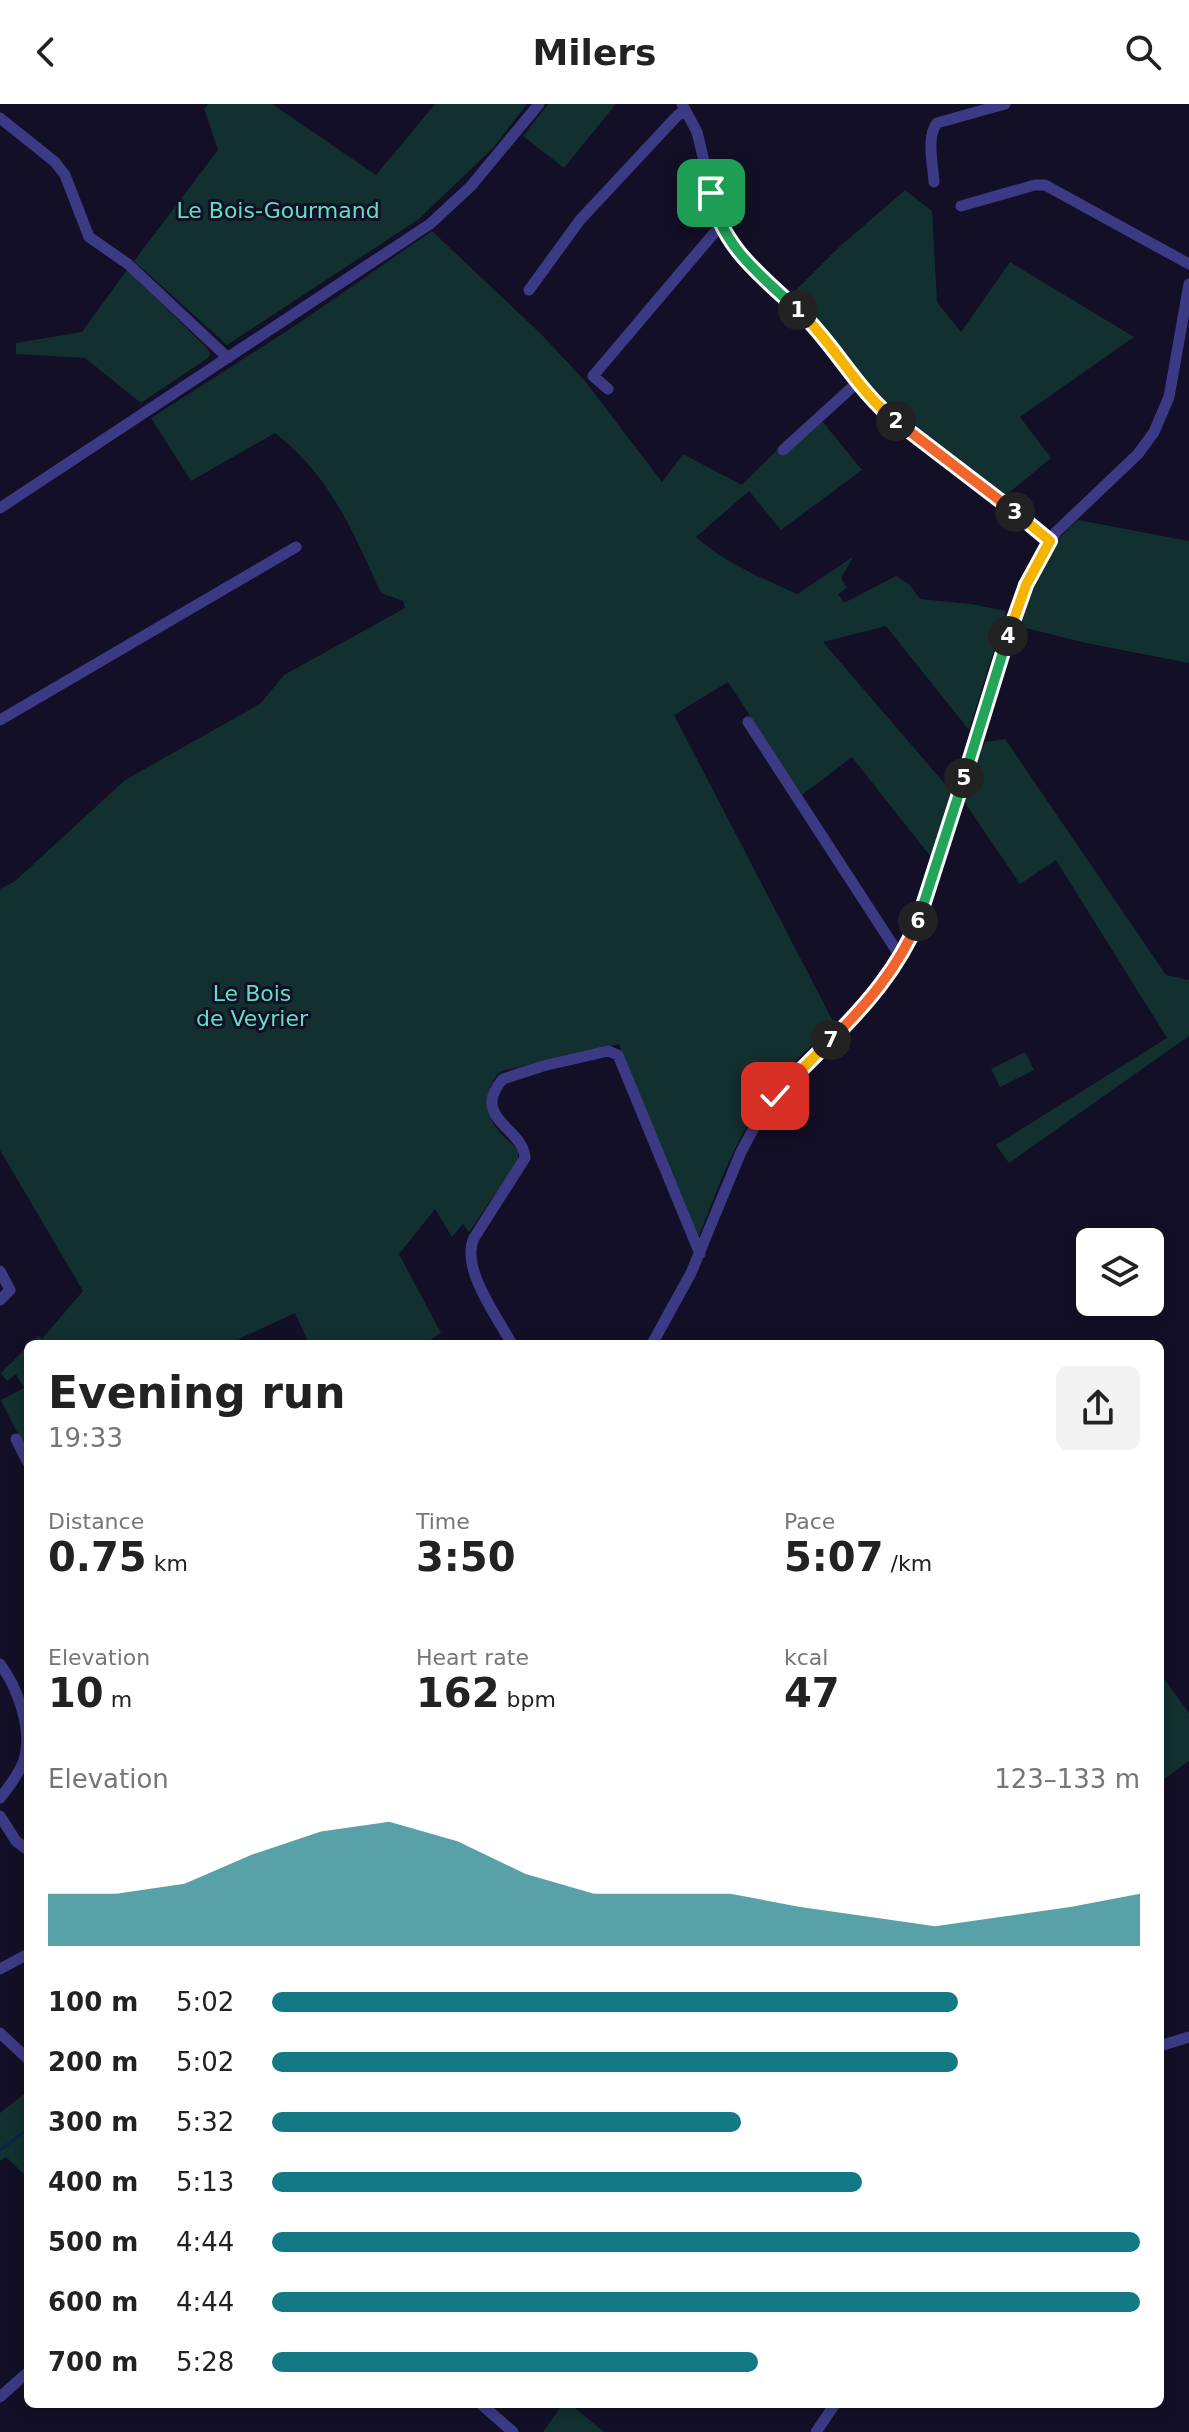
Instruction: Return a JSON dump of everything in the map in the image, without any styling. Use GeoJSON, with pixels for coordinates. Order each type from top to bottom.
{"type":"FeatureCollection","features":[{"type":"Feature","properties":{"kind":"street"},"geometry":{"type":"LineString","coordinates":[[0,508],[430,224],[471,186],[539,104]]}},
{"type":"Feature","properties":{"kind":"street"},"geometry":{"type":"LineString","coordinates":[[934,182],[933,127],[937,123],[1005,104]]}},
{"type":"Feature","properties":{"kind":"street"},"geometry":{"type":"LineString","coordinates":[[529,290],[580,220],[684,107],[700,142],[720,226],[744,258],[805,316],[879,407],[1050,541]]}},
{"type":"Feature","properties":{"kind":"street"},"geometry":{"type":"LineString","coordinates":[[0,118],[55,162],[65,175],[89,237],[128,264],[228,358]]}},
{"type":"Feature","properties":{"kind":"street"},"geometry":{"type":"LineString","coordinates":[[961,206],[1035,185],[1045,185],[1189,264]]}},
{"type":"Feature","properties":{"kind":"street"},"geometry":{"type":"LineString","coordinates":[[608,389],[593,376],[720,226]]}},
{"type":"Feature","properties":{"kind":"street"},"geometry":{"type":"LineString","coordinates":[[654,1340],[700,1254],[741,1152],[766,1109],[798,1070],[866,1004],[900,956],[918,922],[1020,599],[1032,570],[1066,522],[1138,454],[1154,432],[1169,397],[1189,284]]}},
{"type":"Feature","properties":{"kind":"street"},"geometry":{"type":"LineString","coordinates":[[783,450],[859,381]]}},
{"type":"Feature","properties":{"kind":"street"},"geometry":{"type":"LineString","coordinates":[[0,720],[296,547]]}},
{"type":"Feature","properties":{"kind":"street"},"geometry":{"type":"LineString","coordinates":[[748,722],[900,956]]}},
{"type":"Feature","properties":{"kind":"street"},"geometry":{"type":"LineString","coordinates":[[510,1340],[471,1267],[467,1241],[525,1158],[523,1147],[496,1117],[492,1103],[499,1083],[508,1077],[608,1051],[618,1055],[700,1254]]}},
{"type":"Feature","properties":{"kind":"street"},"geometry":{"type":"LineString","coordinates":[[0,1271],[10,1290],[0,1300]]}},
{"type":"Feature","properties":{"kind":"street"},"geometry":{"type":"LineString","coordinates":[[16,1439],[24,1455]]}},
{"type":"Feature","properties":{"kind":"street"},"geometry":{"type":"LineString","coordinates":[[0,1664],[17,1696],[24,1731]]}},
{"type":"Feature","properties":{"kind":"street"},"geometry":{"type":"LineString","coordinates":[[0,1798],[19,1771],[24,1757]]}},
{"type":"Feature","properties":{"kind":"street"},"geometry":{"type":"LineString","coordinates":[[0,1816],[16,1841],[24,1847]]}},
{"type":"Feature","properties":{"kind":"street"},"geometry":{"type":"LineString","coordinates":[[0,1969],[24,1956]]}},
{"type":"Feature","properties":{"kind":"street"},"geometry":{"type":"LineString","coordinates":[[0,2033],[24,2055]]}},
{"type":"Feature","properties":{"kind":"street"},"geometry":{"type":"LineString","coordinates":[[1164,2045],[1189,2037]]}},
{"type":"Feature","properties":{"kind":"street"},"geometry":{"type":"LineString","coordinates":[[0,2397],[24,2376]]}},
{"type":"Feature","properties":{"kind":"street"},"geometry":{"type":"LineString","coordinates":[[486,2408],[513,2432]]}},
{"type":"Feature","properties":{"kind":"street"},"geometry":{"type":"LineString","coordinates":[[816,2432],[832,2408]]}},
{"type":"Feature","properties":{"kind":"green space","name":"Le Bois-Gourmand"},"geometry":{"type":"Polygon","coordinates":[[[209,104],[272,104],[376,175],[435,104],[527,104],[493,148],[419,219],[227,345],[134,261],[218,150],[204,108],[209,104]]]}},
{"type":"Feature","properties":{"kind":"green space"},"geometry":{"type":"Polygon","coordinates":[[[548,104],[616,104],[564,168],[523,136],[548,104]]]}},
{"type":"Feature","properties":{"kind":"green space"},"geometry":{"type":"Polygon","coordinates":[[[905,190],[932,211],[937,302],[961,332],[1010,262],[1134,337],[1020,417],[1051,458],[1005,496],[895,414],[837,343],[791,295],[837,249],[905,190]]]}},
{"type":"Feature","properties":{"kind":"green space","name":"Le Bois de Veyrier"},"geometry":{"type":"Polygon","coordinates":[[[432,231],[541,334],[585,381],[662,482],[683,454],[742,485],[777,450],[782,455],[822,421],[862,470],[781,530],[749,491],[696,537],[719,555],[797,594],[853,557],[841,578],[847,588],[838,594],[844,603],[896,576],[910,585],[920,599],[1006,611],[969,730],[886,626],[823,642],[951,791],[931,857],[852,757],[802,795],[728,682],[674,715],[835,1025],[787,1069],[761,1103],[731,1158],[699,1236],[691,1227],[647,1122],[619,1044],[501,1071],[492,1082],[489,1097],[492,1120],[518,1150],[518,1161],[469,1232],[463,1224],[452,1237],[435,1209],[399,1254],[441,1333],[430,1340],[307,1340],[295,1313],[237,1340],[34,1340],[38,1336],[42,1339],[83,1291],[0,1150],[0,889],[14,882],[125,780],[260,704],[284,675],[405,608],[403,601],[381,593],[326,486],[275,433],[191,481],[151,418],[293,327],[432,231]]]}},
{"type":"Feature","properties":{"kind":"green space"},"geometry":{"type":"Polygon","coordinates":[[[127,270],[206,347],[210,353],[208,358],[141,403],[85,358],[16,354],[16,343],[82,332],[127,270]]]}},
{"type":"Feature","properties":{"kind":"green space"},"geometry":{"type":"Polygon","coordinates":[[[1078,520],[1189,541],[1189,663],[1018,626],[1048,555],[1078,520]]]}},
{"type":"Feature","properties":{"kind":"green space"},"geometry":{"type":"Polygon","coordinates":[[[1005,739],[1166,975],[1189,980],[1189,1036],[1009,1163],[996,1145],[1167,1038],[1056,860],[1020,884],[965,803],[965,791],[982,743],[984,746],[985,742],[1005,739]]]}},
{"type":"Feature","properties":{"kind":"green space"},"geometry":{"type":"Polygon","coordinates":[[[1025,1052],[1034,1070],[1000,1087],[991,1069],[1025,1052]]]}},
{"type":"Feature","properties":{"kind":"green space"},"geometry":{"type":"Polygon","coordinates":[[[24,1350],[24,1388],[16,1374],[7,1381],[1,1373],[24,1350]]]}},
{"type":"Feature","properties":{"kind":"green space"},"geometry":{"type":"Polygon","coordinates":[[[24,1388],[24,1446],[1,1400],[24,1388]]]}},
{"type":"Feature","properties":{"kind":"green space"},"geometry":{"type":"Polygon","coordinates":[[[1164,1679],[1189,1713],[1189,1761],[1164,1779],[1164,1679]]]}},
{"type":"Feature","properties":{"kind":"green space"},"geometry":{"type":"Polygon","coordinates":[[[24,2094],[24,2174],[6,2157],[0,2161],[0,2113],[24,2094]]]}},
{"type":"Feature","properties":{"kind":"green space"},"geometry":{"type":"Polygon","coordinates":[[[560,2408],[575,2408],[604,2432],[543,2432],[560,2408]]]}},
{"type":"Feature","properties":{"kind":"waterway"},"geometry":{"type":"LineString","coordinates":[[0,2150],[24,2132]]}},
{"type":"Feature","properties":{"kind":"route"},"geometry":{"type":"LineString","coordinates":[[711,193],[720,226],[737,251],[805,316],[879,407],[1050,541],[1032,570],[1017,606],[931,884],[911,938],[866,1004],[775,1096]]}}]}
